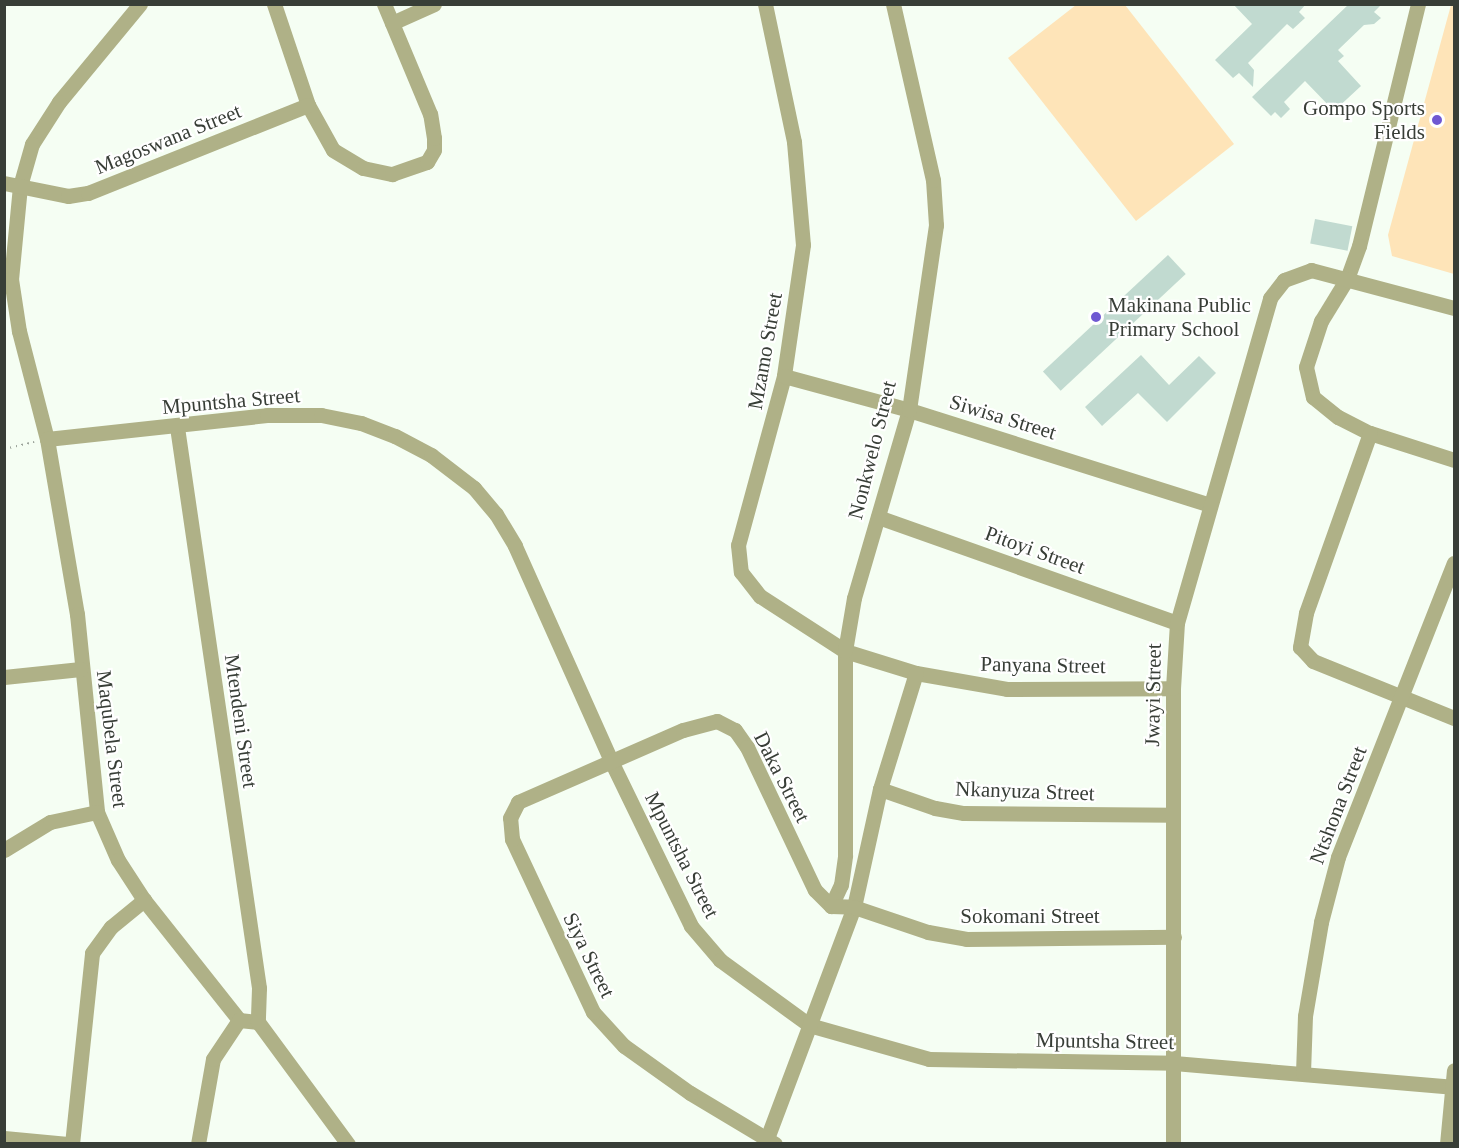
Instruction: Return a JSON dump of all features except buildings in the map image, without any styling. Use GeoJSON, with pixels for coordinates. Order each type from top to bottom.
{"type":"FeatureCollection","features":[{"type":"Feature","properties":{"kind":"street","name":"Maqubela Street"},"geometry":{"type":"LineString","coordinates":[[140,4],[59,102],[32,144],[20,186],[11,279],[19,331],[47,440],[76,614],[97,812],[118,860],[144,900],[239,1020]]}},
{"type":"Feature","properties":{"kind":"street"},"geometry":{"type":"LineString","coordinates":[[274,4],[308,105],[333,150],[352,164],[392,174],[427,162],[434,150],[430,114],[384,4]]}},
{"type":"Feature","properties":{"kind":"street"},"geometry":{"type":"LineString","coordinates":[[392,23],[434,4]]}},
{"type":"Feature","properties":{"kind":"street","name":"Mzamo Street"},"geometry":{"type":"LineString","coordinates":[[765,4],[794,142],[803,245],[784,376],[738,545],[741,572],[760,596],[845,651]]}},
{"type":"Feature","properties":{"kind":"street","name":"Nonkwelo Street"},"geometry":{"type":"LineString","coordinates":[[831,906],[841,885],[845,855],[845,651],[854,598],[909,410],[936,200],[893,4]]}},
{"type":"Feature","properties":{"kind":"street"},"geometry":{"type":"LineString","coordinates":[[1418,4],[1348,277],[1321,321],[1306,368],[1310,390],[1320,404],[1370,433],[1455,460]]}},
{"type":"Feature","properties":{"kind":"street","name":"Magoswana Street"},"geometry":{"type":"LineString","coordinates":[[4,183],[68,196],[96,191],[308,105]]}},
{"type":"Feature","properties":{"kind":"street","name":"Jwayi Street"},"geometry":{"type":"LineString","coordinates":[[1173,1143],[1173,688],[1176,623],[1208,504],[1270,298],[1277,286],[1296,273],[1311,270],[1348,277]]}},
{"type":"Feature","properties":{"kind":"street"},"geometry":{"type":"LineString","coordinates":[[1348,277],[1455,308]]}},
{"type":"Feature","properties":{"kind":"street","name":"Siwisa Street"},"geometry":{"type":"LineString","coordinates":[[784,376],[909,410],[1208,504]]}},
{"type":"Feature","properties":{"kind":"street","name":"Mpuntsha Street"},"geometry":{"type":"LineString","coordinates":[[47,440],[267,415],[321,415],[361,423],[431,455],[474,488],[496,514],[515,546],[611,761],[691,926],[720,960],[809,1025],[929,1059],[1174,1063],[1452,1087]]}},
{"type":"Feature","properties":{"kind":"street","name":"Mtendeni Street"},"geometry":{"type":"LineString","coordinates":[[177,427],[259,988],[258,1022]]}},
{"type":"Feature","properties":{"kind":"street"},"geometry":{"type":"LineString","coordinates":[[1370,433],[1306,613],[1300,647],[1313,661],[1400,700],[1455,718]]}},
{"type":"Feature","properties":{"kind":"street","name":"Pitoyi Street"},"geometry":{"type":"LineString","coordinates":[[878,517],[1176,623]]}},
{"type":"Feature","properties":{"kind":"street","name":"Ntshona Street"},"geometry":{"type":"LineString","coordinates":[[1303,1073],[1305,1017],[1321,922],[1338,857],[1455,563]]}},
{"type":"Feature","properties":{"kind":"street","name":"Panyana Street"},"geometry":{"type":"LineString","coordinates":[[845,651],[916,673],[1007,689],[1173,688]]}},
{"type":"Feature","properties":{"kind":"street"},"geometry":{"type":"LineString","coordinates":[[4,677],[81,669]]}},
{"type":"Feature","properties":{"kind":"street"},"geometry":{"type":"LineString","coordinates":[[770,1142],[809,1025],[854,907],[880,789],[916,673]]}},
{"type":"Feature","properties":{"kind":"street","name":"Daka Street"},"geometry":{"type":"LineString","coordinates":[[611,761],[710,721],[726,724],[747,747],[815,890],[831,906]]}},
{"type":"Feature","properties":{"kind":"street","name":"Siya Street"},"geometry":{"type":"LineString","coordinates":[[611,761],[518,802],[510,818],[512,839],[593,1012],[605,1028],[690,1093],[770,1142]]}},
{"type":"Feature","properties":{"kind":"street","name":"Nkanyuza Street"},"geometry":{"type":"LineString","coordinates":[[880,789],[935,808],[964,813],[1173,815]]}},
{"type":"Feature","properties":{"kind":"street"},"geometry":{"type":"LineString","coordinates":[[4,850],[50,822],[97,812]]}},
{"type":"Feature","properties":{"kind":"street"},"geometry":{"type":"LineString","coordinates":[[4,1138],[70,1143],[92,952],[111,927],[144,900]]}},
{"type":"Feature","properties":{"kind":"street"},"geometry":{"type":"LineString","coordinates":[[831,906],[854,907]]}},
{"type":"Feature","properties":{"kind":"street","name":"Sokomani Street"},"geometry":{"type":"LineString","coordinates":[[854,907],[928,932],[966,939],[1174,937]]}},
{"type":"Feature","properties":{"kind":"street"},"geometry":{"type":"LineString","coordinates":[[198,1143],[213,1059],[239,1020],[258,1022],[348,1143]]}},
{"type":"Feature","properties":{"kind":"street"},"geometry":{"type":"LineString","coordinates":[[1447,1143],[1455,1070]]}},
{"type":"Feature","properties":{"kind":"path"},"geometry":{"type":"LineString","coordinates":[[4,449],[47,440]]}},
{"type":"Feature","properties":{"kind":"shaded area"},"geometry":{"type":"Polygon","coordinates":[[[1076,5],[1125,5],[1234,144],[1136,221],[1008,58],[1076,5]]]}},
{"type":"Feature","properties":{"kind":"shaded area","name":"Gompo Sports Fields"},"geometry":{"type":"Polygon","coordinates":[[[1451,5],[1454,5],[1454,274],[1392,256],[1388,235],[1451,5]]]}},
{"type":"Feature","properties":{"kind":"place","name":"Gompo Sports Fields"},"geometry":{"type":"Point","coordinates":[1437,120]}},
{"type":"Feature","properties":{"kind":"place","name":"Makinana Public Primary School"},"geometry":{"type":"Point","coordinates":[1096,317]}}]}
